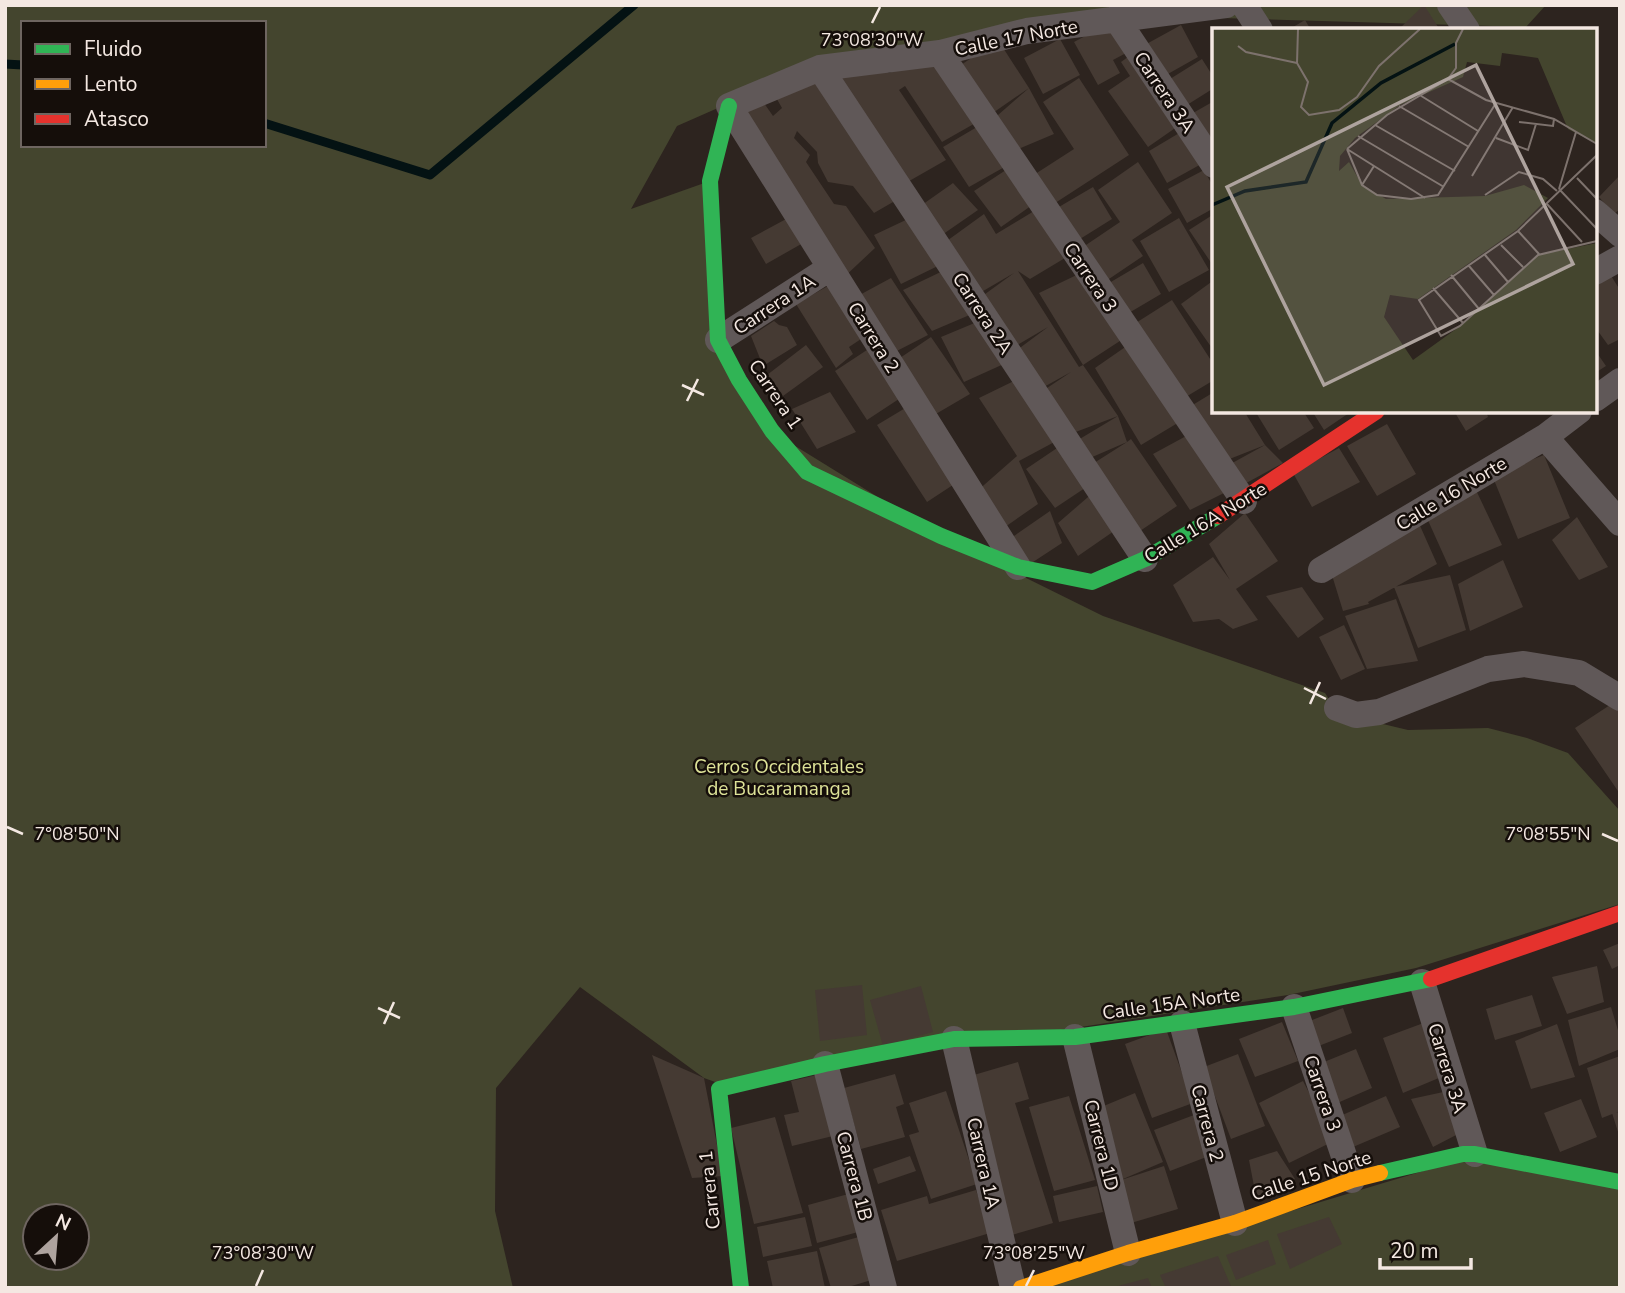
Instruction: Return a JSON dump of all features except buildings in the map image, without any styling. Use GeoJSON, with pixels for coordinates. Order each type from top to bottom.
{"type":"FeatureCollection","features":[{"type":"Feature","properties":{"kind":"street","name":"Calle 17 Norte"},"geometry":{"type":"LineString","coordinates":[[729,106],[820,68],[940,52],[1027,31],[1226,5]]}},
{"type":"Feature","properties":{"kind":"street"},"geometry":{"type":"LineString","coordinates":[[1244,5],[1259,28]]}},
{"type":"Feature","properties":{"kind":"street"},"geometry":{"type":"LineString","coordinates":[[1450,5],[1466,28]]}},
{"type":"Feature","properties":{"kind":"street","name":"Carrera 3A"},"geometry":{"type":"LineString","coordinates":[[1116,18],[1212,162]]}},
{"type":"Feature","properties":{"kind":"street","name":"Carrera 3"},"geometry":{"type":"LineString","coordinates":[[940,52],[1244,500]]}},
{"type":"Feature","properties":{"kind":"street","name":"Carrera 2A"},"geometry":{"type":"LineString","coordinates":[[820,68],[1145,559]]}},
{"type":"Feature","properties":{"kind":"street","name":"Carrera 2"},"geometry":{"type":"LineString","coordinates":[[729,106],[1018,567]]}},
{"type":"Feature","properties":{"kind":"street","name":"Carrera 1"},"geometry":{"type":"LineString","coordinates":[[729,106],[710,181],[718,340],[739,380],[772,431],[807,472],[941,537],[1018,567]]}},
{"type":"Feature","properties":{"kind":"street"},"geometry":{"type":"LineString","coordinates":[[1597,214],[1620,234]]}},
{"type":"Feature","properties":{"kind":"street"},"geometry":{"type":"LineString","coordinates":[[1597,271],[1620,258]]}},
{"type":"Feature","properties":{"kind":"street","name":"Carrera 1A"},"geometry":{"type":"LineString","coordinates":[[718,340],[830,268]]}},
{"type":"Feature","properties":{"kind":"street"},"geometry":{"type":"LineString","coordinates":[[1597,398],[1620,381]]}},
{"type":"Feature","properties":{"kind":"street","name":"Calle 16A Norte"},"geometry":{"type":"LineString","coordinates":[[1018,567],[1092,582],[1145,559],[1244,500],[1374,413]]}},
{"type":"Feature","properties":{"kind":"street","name":"Calle 16 Norte"},"geometry":{"type":"LineString","coordinates":[[1321,570],[1545,437],[1576,413]]}},
{"type":"Feature","properties":{"kind":"street"},"geometry":{"type":"LineString","coordinates":[[1545,437],[1620,523]]}},
{"type":"Feature","properties":{"kind":"street"},"geometry":{"type":"LineString","coordinates":[[1337,708],[1356,715],[1379,712],[1488,669],[1524,664],[1579,673],[1620,698]]}},
{"type":"Feature","properties":{"kind":"street","name":"Calle 15A Norte"},"geometry":{"type":"LineString","coordinates":[[719,1088],[954,1039],[1075,1037],[1294,1007],[1422,982],[1620,913]]}},
{"type":"Feature","properties":{"kind":"street","name":"Carrera 3A"},"geometry":{"type":"LineString","coordinates":[[1422,982],[1475,1154]]}},
{"type":"Feature","properties":{"kind":"street","name":"Carrera 3"},"geometry":{"type":"LineString","coordinates":[[1294,1007],[1352,1180]]}},
{"type":"Feature","properties":{"kind":"street","name":"Carrera 2"},"geometry":{"type":"LineString","coordinates":[[1182,1023],[1235,1223]]}},
{"type":"Feature","properties":{"kind":"street","name":"Carrera 1D"},"geometry":{"type":"LineString","coordinates":[[1075,1037],[1128,1253]]}},
{"type":"Feature","properties":{"kind":"street","name":"Carrera 1A"},"geometry":{"type":"LineString","coordinates":[[954,1039],[1013,1288]]}},
{"type":"Feature","properties":{"kind":"street","name":"Carrera 1B"},"geometry":{"type":"LineString","coordinates":[[825,1064],[884,1288]]}},
{"type":"Feature","properties":{"kind":"street","name":"Carrera 1"},"geometry":{"type":"LineString","coordinates":[[719,1088],[741,1288]]}},
{"type":"Feature","properties":{"kind":"street","name":"Calle 15 Norte"},"geometry":{"type":"LineString","coordinates":[[1021,1288],[1128,1253],[1235,1223],[1352,1180],[1463,1154],[1475,1154],[1620,1182]]}},
{"type":"Feature","properties":{"kind":"green space","name":"Cerros Occidentales de Bucaramanga"},"geometry":{"type":"Polygon","coordinates":[[[5,5],[1546,5],[1526,27],[1121,15],[804,70],[677,126],[631,209],[710,181],[718,340],[771,431],[941,536],[1103,616],[1325,693],[1336,710],[1362,719],[1408,730],[1488,728],[1568,753],[1620,811],[1620,904],[1416,968],[1288,995],[718,1083],[704,1078],[580,987],[496,1088],[495,1211],[513,1288],[5,1288],[5,5]]]}},
{"type":"Feature","properties":{"kind":"green space"},"geometry":{"type":"Polygon","coordinates":[[[1463,1159],[1620,1189],[1620,1288],[1036,1288],[1463,1159]]]}},
{"type":"Feature","properties":{"kind":"waterway"},"geometry":{"type":"LineString","coordinates":[[266,124],[430,175],[634,5]]}},
{"type":"Feature","properties":{"kind":"waterway"},"geometry":{"type":"LineString","coordinates":[[5,64],[21,65]]}},
{"type":"Feature","properties":{"kind":"traffic: fast"},"geometry":{"type":"LineString","coordinates":[[729,106],[710,181],[718,340],[739,380],[772,431],[807,472],[941,536],[1018,567],[1092,582],[1145,559],[1218,516]]}},
{"type":"Feature","properties":{"kind":"traffic: fast"},"geometry":{"type":"LineString","coordinates":[[741,1288],[719,1089],[825,1064],[954,1039],[1075,1037],[1294,1007],[1431,979]]}},
{"type":"Feature","properties":{"kind":"traffic: fast"},"geometry":{"type":"LineString","coordinates":[[1380,1173],[1463,1154],[1475,1154],[1620,1182]]}},
{"type":"Feature","properties":{"kind":"traffic: slow"},"geometry":{"type":"LineString","coordinates":[[1021,1288],[1128,1253],[1235,1223],[1352,1180],[1380,1173]]}},
{"type":"Feature","properties":{"kind":"traffic: jam"},"geometry":{"type":"LineString","coordinates":[[1218,516],[1374,413]]}},
{"type":"Feature","properties":{"kind":"traffic: jam"},"geometry":{"type":"LineString","coordinates":[[1431,979],[1620,913]]}}]}
